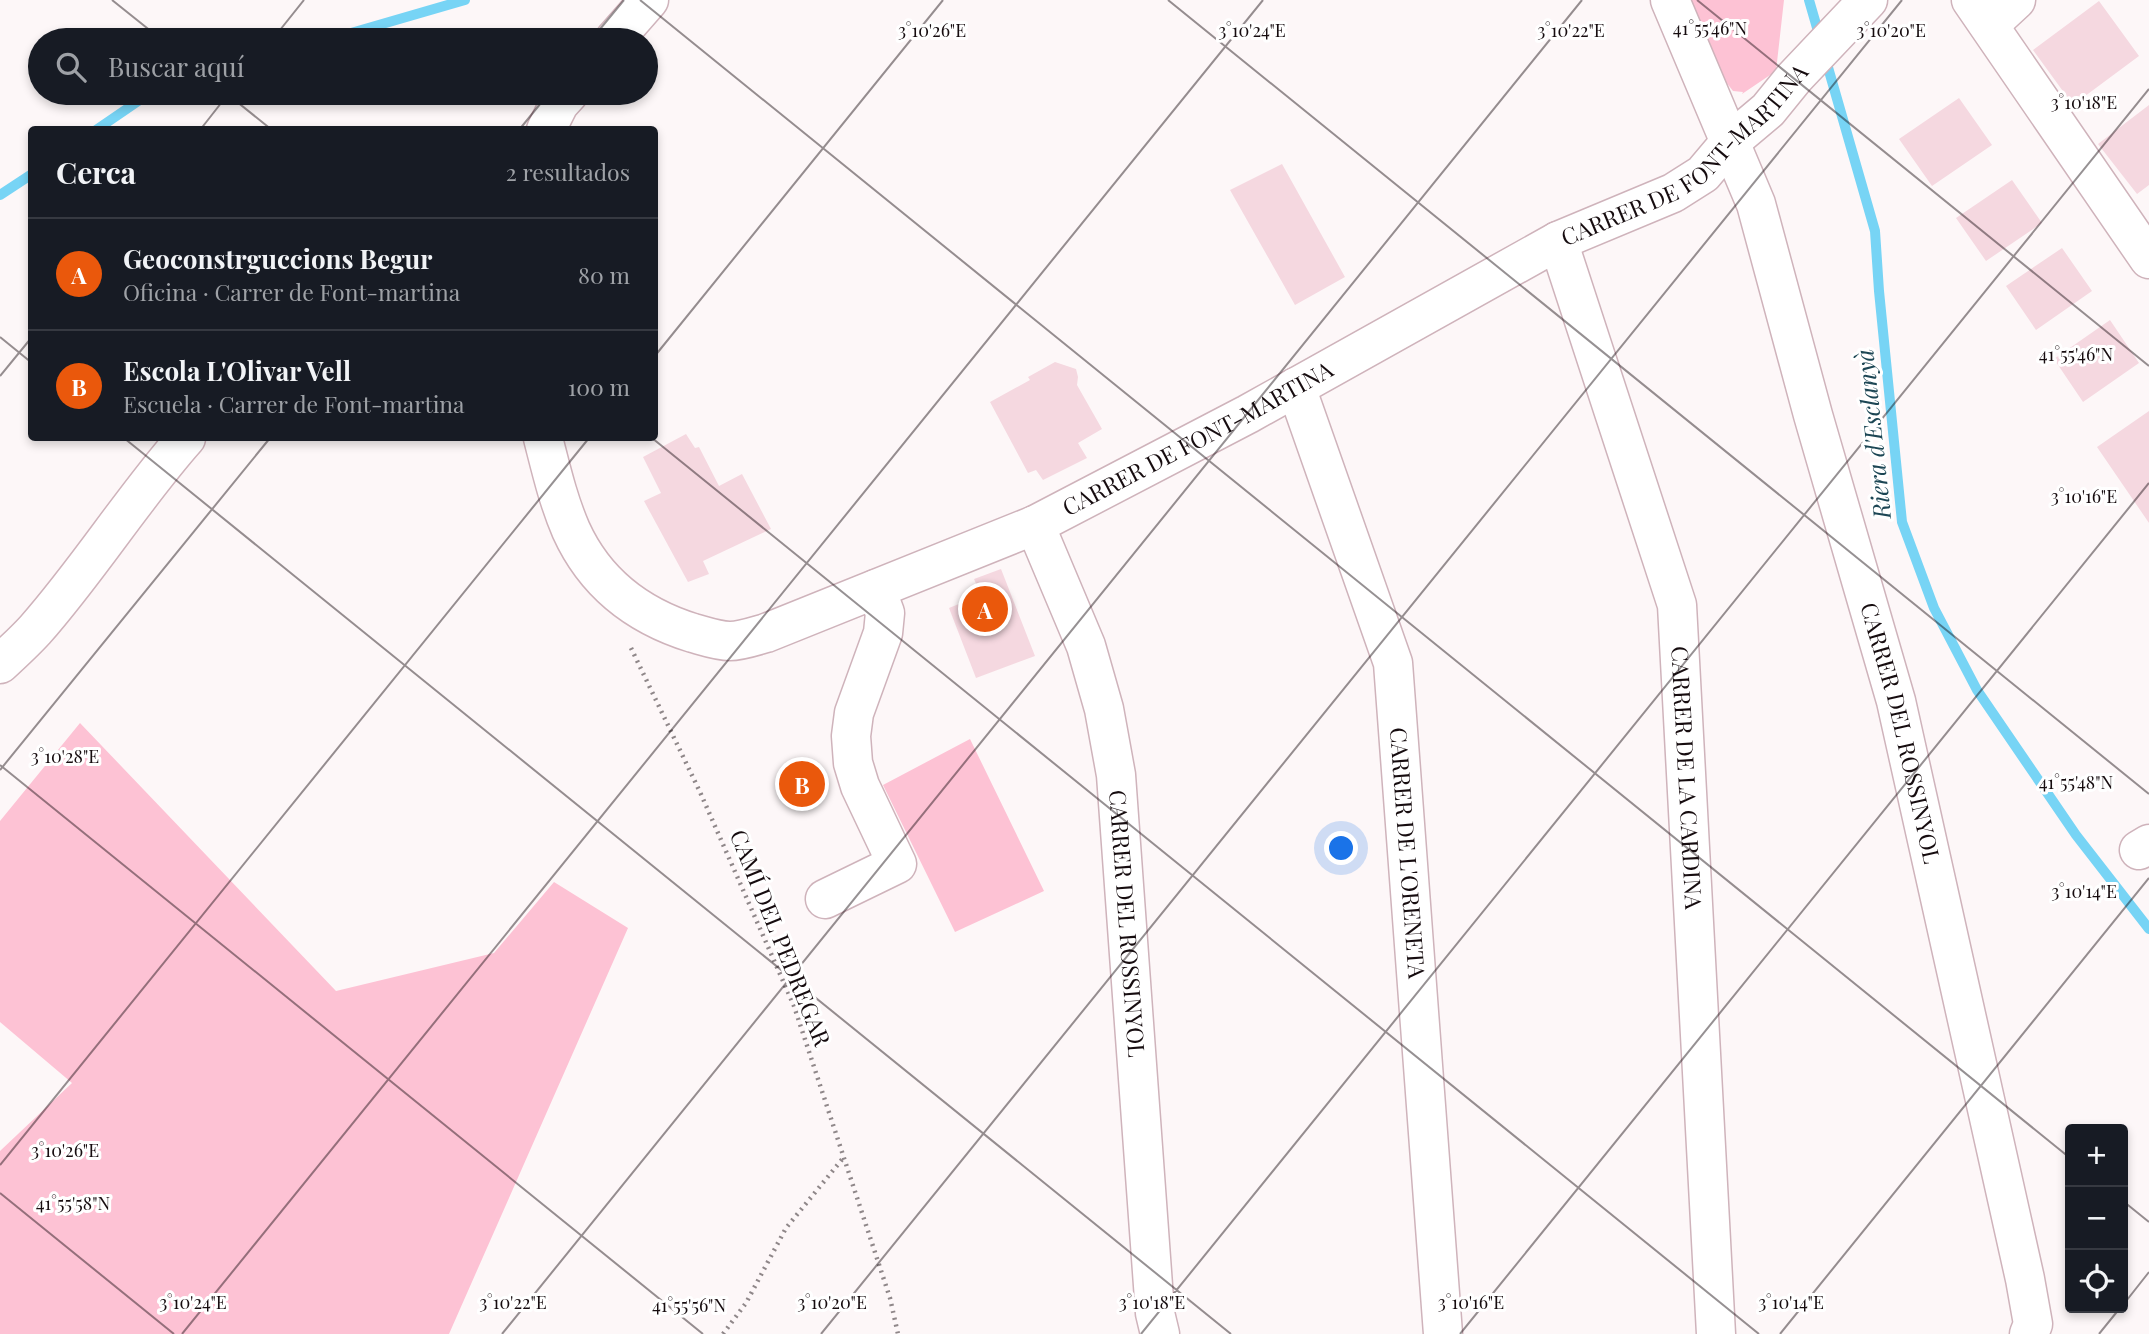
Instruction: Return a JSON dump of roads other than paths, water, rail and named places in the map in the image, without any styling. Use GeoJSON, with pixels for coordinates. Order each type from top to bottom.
{"type":"FeatureCollection","features":[{"type":"Feature","properties":{"kind":"street"},"geometry":{"type":"LineString","coordinates":[[624,28],[649,0]]}},
{"type":"Feature","properties":{"kind":"street","name":"CARRER DEL ROSSINYOL"},"geometry":{"type":"LineString","coordinates":[[1670,0],[1756,204],[1816,428],[1896,701],[2025,1279],[2033,1324],[2029,1334]]}},
{"type":"Feature","properties":{"kind":"street","name":"CARRER DE FONT-MARTINA"},"geometry":{"type":"LineString","coordinates":[[544,441],[559,499],[572,532],[593,568],[623,598],[665,624],[702,636],[731,641],[766,633],[1035,525],[1296,387],[1558,241],[1673,192],[1703,174],[1730,142],[1768,110],[1868,0]]}},
{"type":"Feature","properties":{"kind":"street"},"geometry":{"type":"LineString","coordinates":[[1992,9],[2149,259]]}},
{"type":"Feature","properties":{"kind":"street"},"geometry":{"type":"LineString","coordinates":[[549,126],[559,105]]}},
{"type":"Feature","properties":{"kind":"street","name":"CARRER DE LA CARDINA"},"geometry":{"type":"LineString","coordinates":[[1558,241],[1677,605],[1716,1334]]}},
{"type":"Feature","properties":{"kind":"street","name":"CARRER DE L'ORENETA"},"geometry":{"type":"LineString","coordinates":[[1296,387],[1393,663],[1443,1334]]}},
{"type":"Feature","properties":{"kind":"street"},"geometry":{"type":"LineString","coordinates":[[0,664],[34,630],[160,467],[183,441]]}},
{"type":"Feature","properties":{"kind":"street","name":"CARRER DEL ROSSINYOL"},"geometry":{"type":"LineString","coordinates":[[1035,525],[1086,646],[1104,709],[1115,775],[1154,1313],[1160,1334]]}},
{"type":"Feature","properties":{"kind":"street"},"geometry":{"type":"LineString","coordinates":[[825,899],[897,864],[860,786],[853,763],[853,713],[883,633],[885,613],[876,589]]}},
{"type":"Feature","properties":{"kind":"waterway","name":"Riera d'Esclanyà"},"geometry":{"type":"LineString","coordinates":[[368,28],[465,0]]}},
{"type":"Feature","properties":{"kind":"waterway","name":"Riera d'Esclanyà"},"geometry":{"type":"LineString","coordinates":[[1809,0],[1820,38]]}},
{"type":"Feature","properties":{"kind":"waterway","name":"Riera d'Esclanyà"},"geometry":{"type":"LineString","coordinates":[[1825,57],[1875,231],[1902,522],[1934,608],[1977,690],[2076,835],[2149,929]]}},
{"type":"Feature","properties":{"kind":"waterway","name":"Riera d'Esclanyà"},"geometry":{"type":"LineString","coordinates":[[102,126],[132,105]]}},
{"type":"Feature","properties":{"kind":"waterway","name":"Riera d'Esclanyà"},"geometry":{"type":"LineString","coordinates":[[0,195],[28,177]]}},
{"type":"Feature","properties":{"kind":"place","name":"Geoconstrguccions Begur"},"geometry":{"type":"Point","coordinates":[985,609]}},
{"type":"Feature","properties":{"kind":"place","name":"Escola L'Olivar Vell"},"geometry":{"type":"Point","coordinates":[802,784]}}]}
